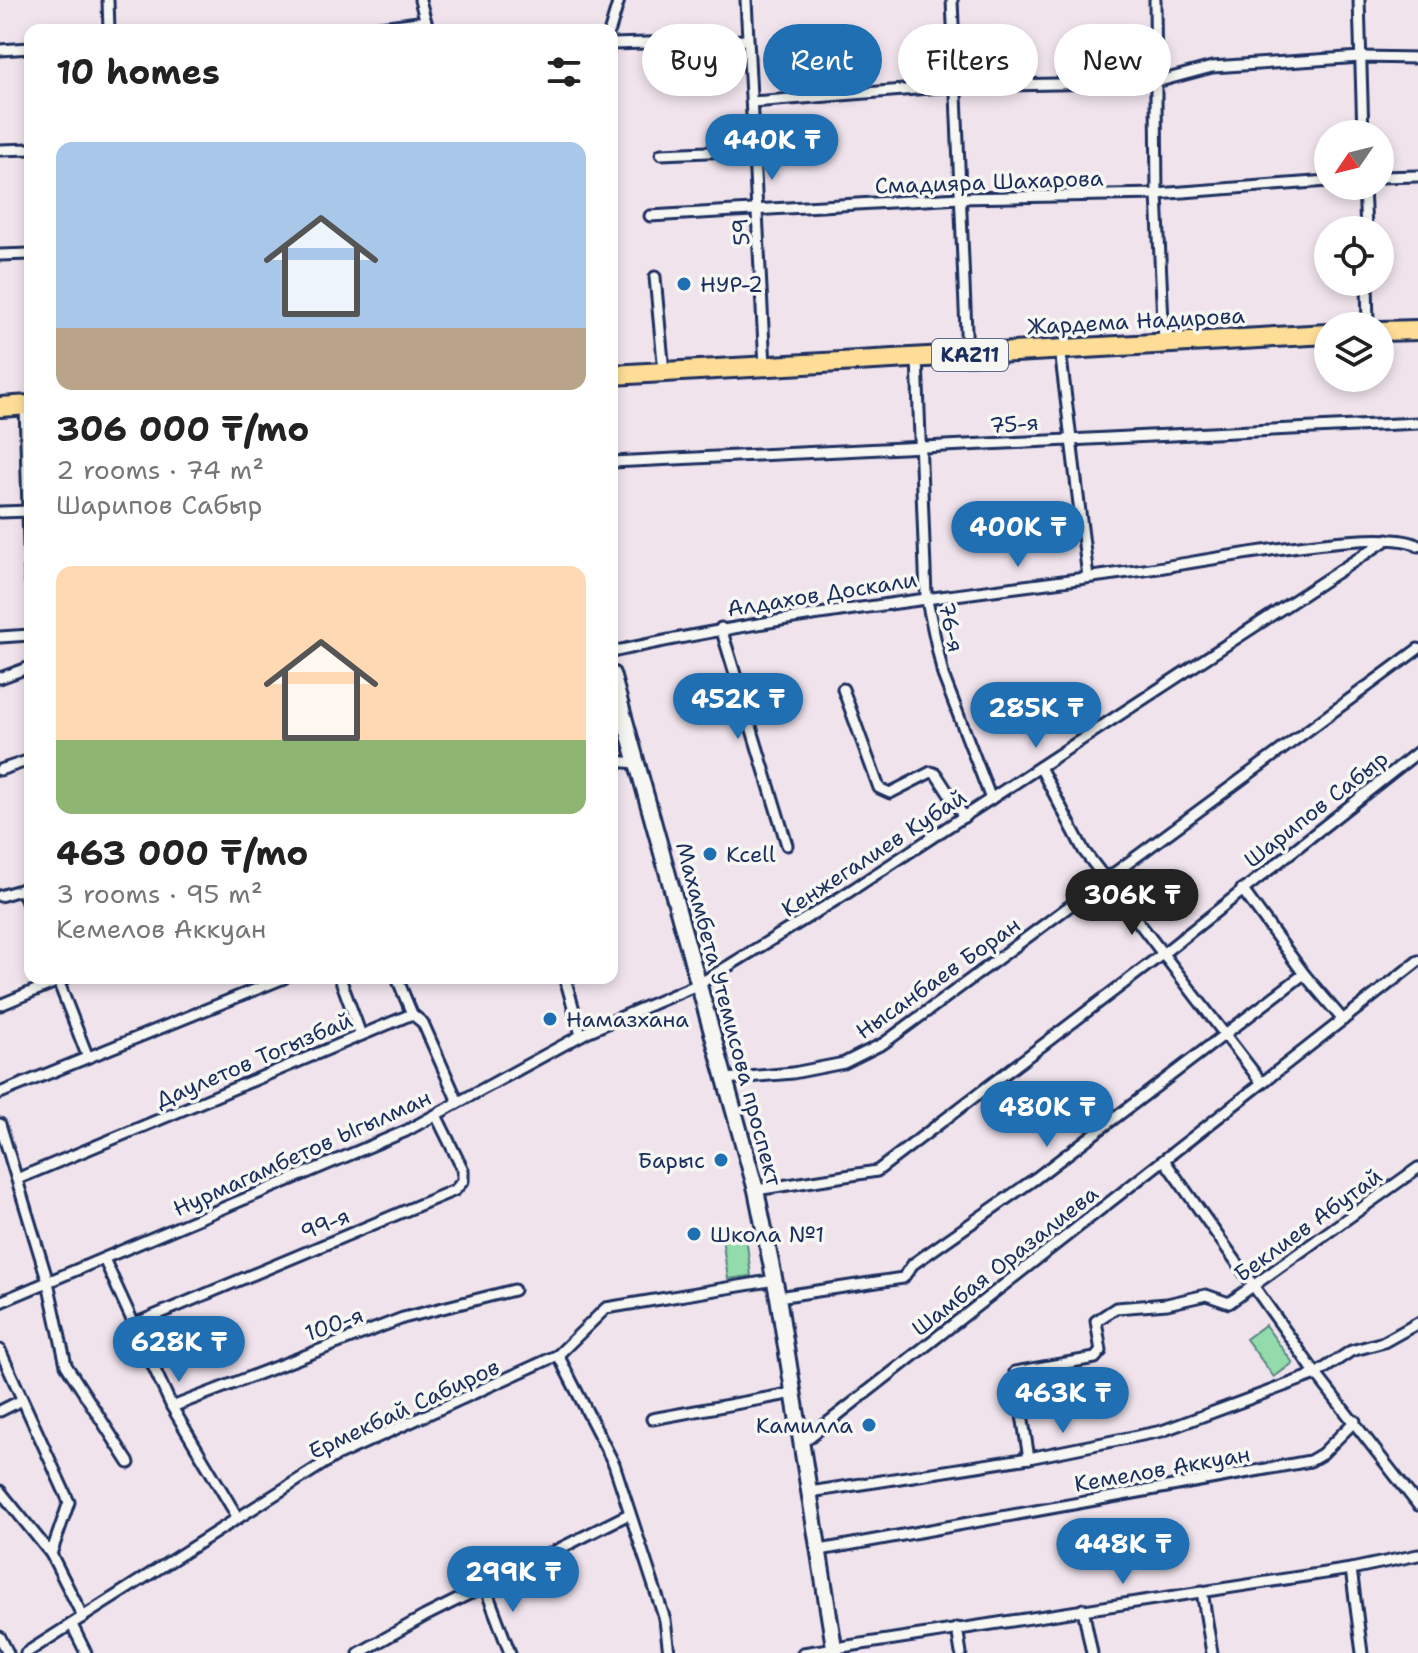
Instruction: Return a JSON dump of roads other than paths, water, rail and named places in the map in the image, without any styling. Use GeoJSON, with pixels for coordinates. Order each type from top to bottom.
{"type":"FeatureCollection","features":[{"type":"Feature","properties":{"kind":"highway"},"geometry":{"type":"LineString","coordinates":[[1394,331],[1418,330]]}},
{"type":"Feature","properties":{"kind":"highway","name":"Жардема Надирова"},"geometry":{"type":"LineString","coordinates":[[618,375],[1314,335]]}},
{"type":"Feature","properties":{"kind":"highway"},"geometry":{"type":"LineString","coordinates":[[0,407],[24,405]]}},
{"type":"Feature","properties":{"kind":"street"},"geometry":{"type":"LineString","coordinates":[[108,0],[109,24]]}},
{"type":"Feature","properties":{"kind":"street"},"geometry":{"type":"LineString","coordinates":[[420,0],[426,24]]}},
{"type":"Feature","properties":{"kind":"street"},"geometry":{"type":"LineString","coordinates":[[612,24],[619,0]]}},
{"type":"Feature","properties":{"kind":"street","name":"59"},"geometry":{"type":"LineString","coordinates":[[746,0],[747,24]]}},
{"type":"Feature","properties":{"kind":"street"},"geometry":{"type":"LineString","coordinates":[[952,0],[953,24]]}},
{"type":"Feature","properties":{"kind":"street"},"geometry":{"type":"LineString","coordinates":[[1155,0],[1155,24]]}},
{"type":"Feature","properties":{"kind":"street"},"geometry":{"type":"LineString","coordinates":[[1359,0],[1363,120]]}},
{"type":"Feature","properties":{"kind":"street","name":"59"},"geometry":{"type":"LineString","coordinates":[[747,40],[765,366]]}},
{"type":"Feature","properties":{"kind":"street"},"geometry":{"type":"LineString","coordinates":[[618,44],[642,43]]}},
{"type":"Feature","properties":{"kind":"street"},"geometry":{"type":"LineString","coordinates":[[0,50],[24,48]]}},
{"type":"Feature","properties":{"kind":"street"},"geometry":{"type":"LineString","coordinates":[[1171,78],[1212,67],[1361,57],[1418,58]]}},
{"type":"Feature","properties":{"kind":"street"},"geometry":{"type":"LineString","coordinates":[[752,102],[898,90]]}},
{"type":"Feature","properties":{"kind":"street"},"geometry":{"type":"LineString","coordinates":[[955,96],[967,355]]}},
{"type":"Feature","properties":{"kind":"street"},"geometry":{"type":"LineString","coordinates":[[1156,96],[1164,343]]}},
{"type":"Feature","properties":{"kind":"street"},"geometry":{"type":"LineString","coordinates":[[0,150],[24,149]]}},
{"type":"Feature","properties":{"kind":"street"},"geometry":{"type":"LineString","coordinates":[[661,154],[754,150]]}},
{"type":"Feature","properties":{"kind":"street"},"geometry":{"type":"LineString","coordinates":[[1394,177],[1418,176]]}},
{"type":"Feature","properties":{"kind":"street","name":"Смадияра Шахарова"},"geometry":{"type":"LineString","coordinates":[[650,216],[960,198],[1157,194],[1314,182]]}},
{"type":"Feature","properties":{"kind":"street"},"geometry":{"type":"LineString","coordinates":[[0,255],[24,254]]}},
{"type":"Feature","properties":{"kind":"street"},"geometry":{"type":"LineString","coordinates":[[655,277],[664,372]]}},
{"type":"Feature","properties":{"kind":"street"},"geometry":{"type":"LineString","coordinates":[[1060,350],[1088,577]]}},
{"type":"Feature","properties":{"kind":"street","name":"76-я"},"geometry":{"type":"LineString","coordinates":[[917,358],[926,596],[943,675],[991,799]]}},
{"type":"Feature","properties":{"kind":"street","name":"75-я"},"geometry":{"type":"LineString","coordinates":[[618,462],[1418,423]]}},
{"type":"Feature","properties":{"kind":"street"},"geometry":{"type":"LineString","coordinates":[[0,512],[24,511]]}},
{"type":"Feature","properties":{"kind":"street","name":"Алдахов Доскали"},"geometry":{"type":"LineString","coordinates":[[618,651],[721,628],[926,596],[1315,545],[1388,539],[1411,541],[1418,546]]}},
{"type":"Feature","properties":{"kind":"street","name":"Кенжегалиев Кубай"},"geometry":{"type":"LineString","coordinates":[[699,984],[964,817],[1388,539]]}},
{"type":"Feature","properties":{"kind":"street"},"geometry":{"type":"LineString","coordinates":[[721,628],[787,845]]}},
{"type":"Feature","properties":{"kind":"street"},"geometry":{"type":"LineString","coordinates":[[0,637],[24,635]]}},
{"type":"Feature","properties":{"kind":"street","name":"Нысанбаев Боран"},"geometry":{"type":"LineString","coordinates":[[725,1079],[831,1066],[871,1050],[1106,881],[1418,649]]}},
{"type":"Feature","properties":{"kind":"street"},"geometry":{"type":"LineString","coordinates":[[0,678],[24,669]]}},
{"type":"Feature","properties":{"kind":"street"},"geometry":{"type":"LineString","coordinates":[[843,689],[879,788],[890,793],[931,772],[936,774],[964,817]]}},
{"type":"Feature","properties":{"kind":"street","name":"Махамбета Утемисова проспект"},"geometry":{"type":"LineString","coordinates":[[618,695],[756,1190],[803,1442],[835,1650]]}},
{"type":"Feature","properties":{"kind":"street","name":"Шарипов Сабыр"},"geometry":{"type":"LineString","coordinates":[[756,1190],[877,1171],[1165,952],[1418,752]]}},
{"type":"Feature","properties":{"kind":"street"},"geometry":{"type":"LineString","coordinates":[[618,761],[638,763]]}},
{"type":"Feature","properties":{"kind":"street"},"geometry":{"type":"LineString","coordinates":[[0,770],[24,762]]}},
{"type":"Feature","properties":{"kind":"street"},"geometry":{"type":"LineString","coordinates":[[1040,767],[1068,824],[1106,881],[1165,952],[1262,1083]]}},
{"type":"Feature","properties":{"kind":"street"},"geometry":{"type":"LineString","coordinates":[[0,896],[24,889]]}},
{"type":"Feature","properties":{"kind":"street"},"geometry":{"type":"LineString","coordinates":[[1242,889],[1304,974],[1343,1020]]}},
{"type":"Feature","properties":{"kind":"street","name":"Шамбая Оразалиева"},"geometry":{"type":"LineString","coordinates":[[803,1442],[1418,961]]}},
{"type":"Feature","properties":{"kind":"street"},"geometry":{"type":"LineString","coordinates":[[778,1297],[903,1278],[913,1264],[1036,1178],[1304,974]]}},
{"type":"Feature","properties":{"kind":"street"},"geometry":{"type":"LineString","coordinates":[[0,1005],[48,984]]}},
{"type":"Feature","properties":{"kind":"street"},"geometry":{"type":"LineString","coordinates":[[62,984],[87,1055]]}},
{"type":"Feature","properties":{"kind":"street"},"geometry":{"type":"LineString","coordinates":[[0,1093],[87,1055],[269,984]]}},
{"type":"Feature","properties":{"kind":"street"},"geometry":{"type":"LineString","coordinates":[[342,984],[361,1035]]}},
{"type":"Feature","properties":{"kind":"street"},"geometry":{"type":"LineString","coordinates":[[400,984],[412,1014],[423,1023],[458,1102]]}},
{"type":"Feature","properties":{"kind":"street"},"geometry":{"type":"LineString","coordinates":[[567,984],[581,1035]]}},
{"type":"Feature","properties":{"kind":"street","name":"Нурмагамбетов Ыгылман"},"geometry":{"type":"LineString","coordinates":[[0,1302],[436,1115],[581,1035],[699,984]]}},
{"type":"Feature","properties":{"kind":"street","name":"Даулетов Тогызбай"},"geometry":{"type":"LineString","coordinates":[[17,1179],[412,1014]]}},
{"type":"Feature","properties":{"kind":"street","name":"99-я"},"geometry":{"type":"LineString","coordinates":[[132,1325],[455,1190],[463,1181],[463,1170],[436,1115]]}},
{"type":"Feature","properties":{"kind":"street"},"geometry":{"type":"LineString","coordinates":[[0,1124],[48,1282],[66,1365],[129,1463]]}},
{"type":"Feature","properties":{"kind":"street"},"geometry":{"type":"LineString","coordinates":[[1164,1160],[1316,1374],[1418,1505]]}},
{"type":"Feature","properties":{"kind":"street","name":"Беклиев Абутай"},"geometry":{"type":"LineString","coordinates":[[1029,1458],[1013,1378],[1015,1372],[1095,1358],[1101,1351],[1096,1321],[1116,1308],[1167,1304],[1206,1295],[1229,1303],[1418,1168]]}},
{"type":"Feature","properties":{"kind":"street"},"geometry":{"type":"LineString","coordinates":[[104,1259],[172,1407],[238,1518]]}},
{"type":"Feature","properties":{"kind":"street","name":"Ермекбай Сабиров"},"geometry":{"type":"LineString","coordinates":[[26,1653],[334,1457],[558,1355],[606,1308],[775,1280]]}},
{"type":"Feature","properties":{"kind":"street","name":"100-я"},"geometry":{"type":"LineString","coordinates":[[172,1407],[403,1318],[514,1290]]}},
{"type":"Feature","properties":{"kind":"street","name":"Кемелов Аккуан"},"geometry":{"type":"LineString","coordinates":[[810,1492],[1029,1458],[1162,1431],[1316,1374],[1351,1351],[1384,1342],[1418,1323]]}},
{"type":"Feature","properties":{"kind":"street"},"geometry":{"type":"LineString","coordinates":[[0,1350],[69,1502],[51,1554]]}},
{"type":"Feature","properties":{"kind":"street"},"geometry":{"type":"LineString","coordinates":[[558,1355],[614,1464],[665,1620],[669,1653]]}},
{"type":"Feature","properties":{"kind":"street"},"geometry":{"type":"LineString","coordinates":[[652,1419],[794,1393]]}},
{"type":"Feature","properties":{"kind":"street"},"geometry":{"type":"LineString","coordinates":[[0,1411],[22,1400]]}},
{"type":"Feature","properties":{"kind":"street","name":"Кемелов Аккуан"},"geometry":{"type":"LineString","coordinates":[[820,1550],[1310,1461],[1322,1454],[1355,1421]]}},
{"type":"Feature","properties":{"kind":"street"},"geometry":{"type":"LineString","coordinates":[[0,1491],[51,1554],[83,1617]]}},
{"type":"Feature","properties":{"kind":"street"},"geometry":{"type":"LineString","coordinates":[[359,1653],[629,1514]]}},
{"type":"Feature","properties":{"kind":"street"},"geometry":{"type":"LineString","coordinates":[[803,1653],[1351,1569],[1418,1555]]}},
{"type":"Feature","properties":{"kind":"street"},"geometry":{"type":"LineString","coordinates":[[1351,1569],[1362,1653]]}},
{"type":"Feature","properties":{"kind":"street"},"geometry":{"type":"LineString","coordinates":[[485,1587],[510,1653]]}},
{"type":"Feature","properties":{"kind":"street"},"geometry":{"type":"LineString","coordinates":[[1202,1591],[1212,1653]]}},
{"type":"Feature","properties":{"kind":"street"},"geometry":{"type":"LineString","coordinates":[[1083,1609],[1092,1653]]}},
{"type":"Feature","properties":{"kind":"street"},"geometry":{"type":"LineString","coordinates":[[72,1625],[86,1653]]}},
{"type":"Feature","properties":{"kind":"street"},"geometry":{"type":"LineString","coordinates":[[957,1628],[961,1653]]}},
{"type":"Feature","properties":{"kind":"street"},"geometry":{"type":"LineString","coordinates":[[0,1637],[8,1653]]}},
{"type":"Feature","properties":{"kind":"place","name":"НУР-2"},"geometry":{"type":"Point","coordinates":[684,284]}},
{"type":"Feature","properties":{"kind":"place","name":"Kcell"},"geometry":{"type":"Point","coordinates":[710,854]}},
{"type":"Feature","properties":{"kind":"place","name":"Намазхана"},"geometry":{"type":"Point","coordinates":[550,1019]}},
{"type":"Feature","properties":{"kind":"place","name":"Барыс"},"geometry":{"type":"Point","coordinates":[721,1160]}},
{"type":"Feature","properties":{"kind":"place","name":"Школа №1"},"geometry":{"type":"Point","coordinates":[694,1234]}},
{"type":"Feature","properties":{"kind":"place","name":"Камилла"},"geometry":{"type":"Point","coordinates":[869,1425]}}]}
